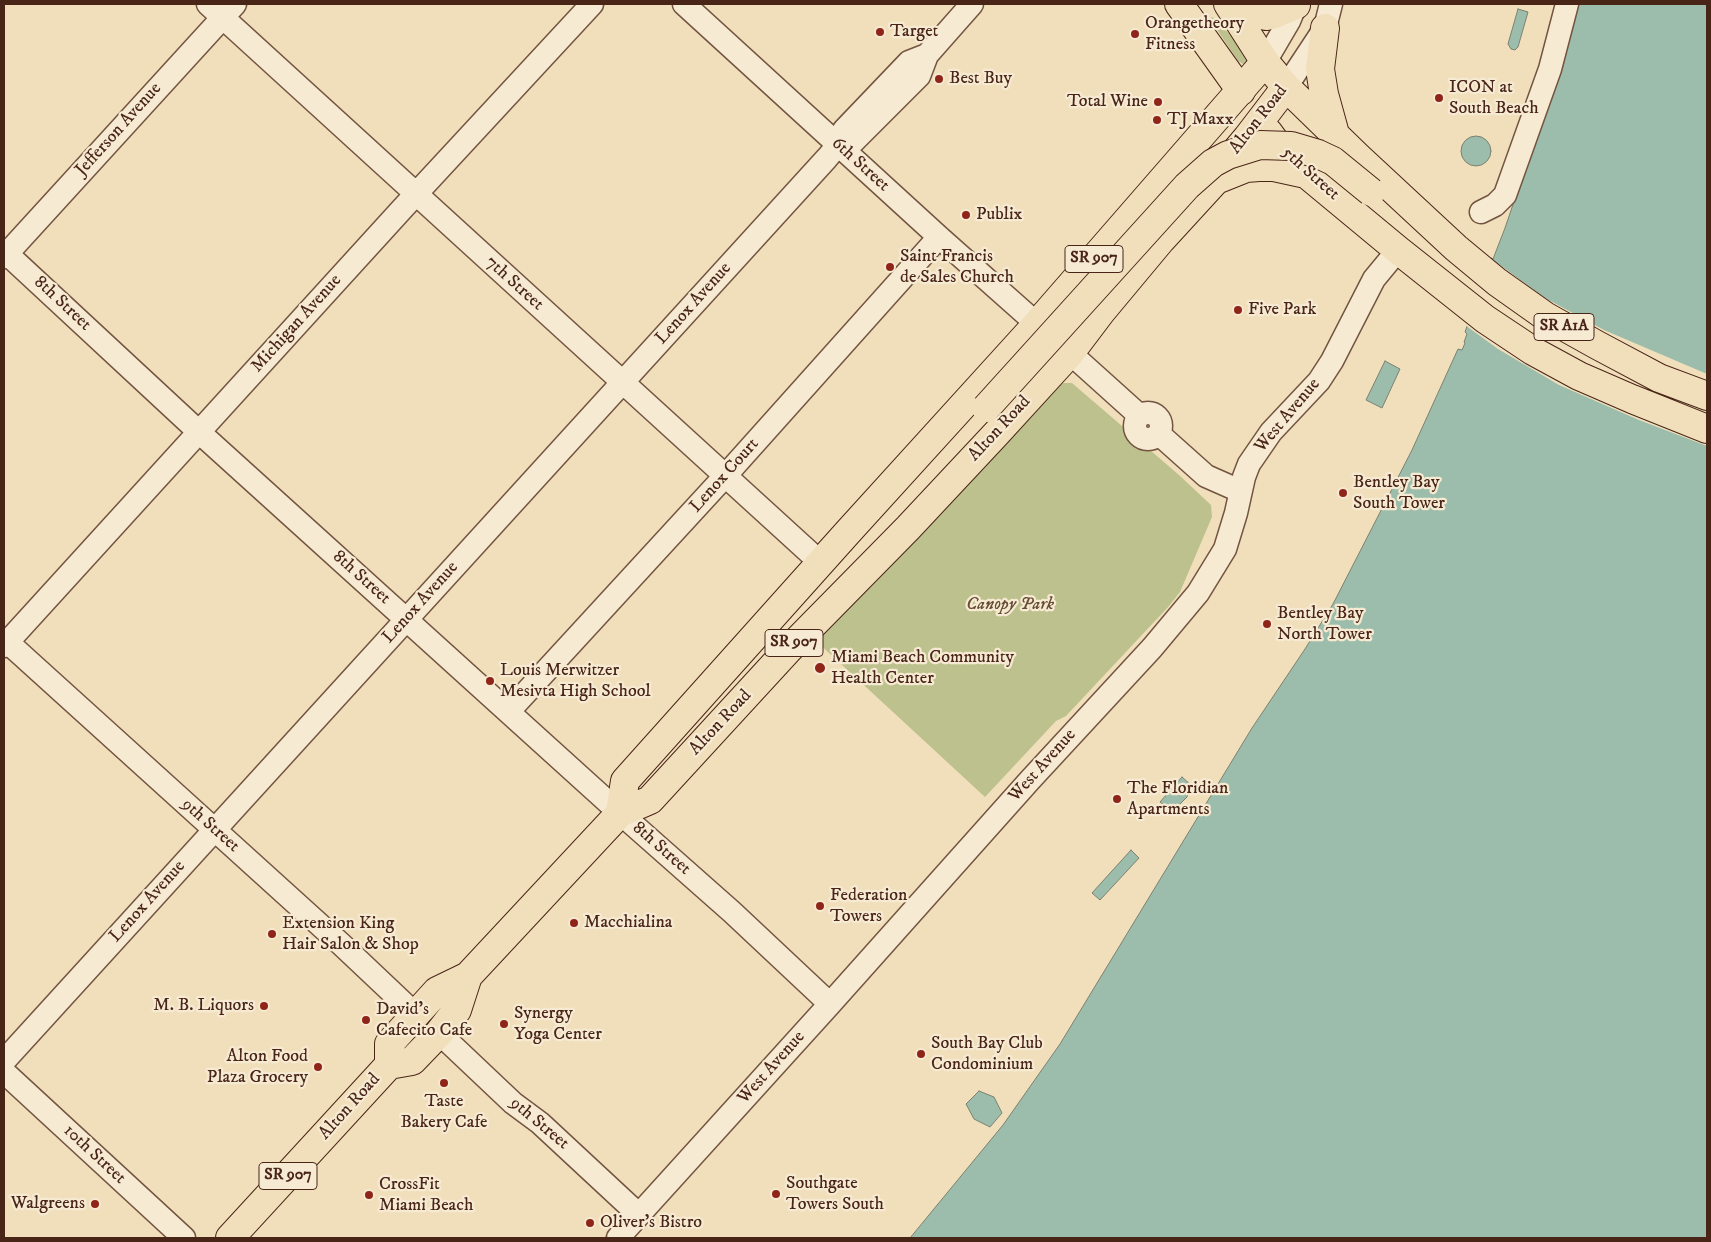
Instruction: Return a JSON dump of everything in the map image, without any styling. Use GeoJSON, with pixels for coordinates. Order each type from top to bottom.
{"type":"FeatureCollection","features":[{"type":"Feature","properties":{"kind":"main road","name":"5th Street"},"geometry":{"type":"LineString","coordinates":[[1179,4],[1262,119],[1282,151],[1306,174],[1398,250],[1464,279]]}},
{"type":"Feature","properties":{"kind":"main road","name":"SR A1A"},"geometry":{"type":"LineString","coordinates":[[1228,4],[1265,62],[1286,87],[1400,197],[1464,279],[1485,319],[1533,351],[1579,376],[1707,428]]}},
{"type":"Feature","properties":{"kind":"main road"},"geometry":{"type":"LineString","coordinates":[[1238,4],[1251,12],[1266,16],[1296,4]]}},
{"type":"Feature","properties":{"kind":"main road"},"geometry":{"type":"LineString","coordinates":[[1328,16],[1320,69],[1324,94],[1335,135]]}},
{"type":"Feature","properties":{"kind":"main road","name":"Alton Road"},"geometry":{"type":"LineString","coordinates":[[620,813],[625,781],[1037,324],[1265,62]]}},
{"type":"Feature","properties":{"kind":"main road","name":"Alton Road"},"geometry":{"type":"LineString","coordinates":[[230,1238],[389,1064],[390,1044],[415,1014],[437,991],[468,976],[620,813],[650,800],[787,651],[908,528],[1062,361],[1161,240],[1216,180],[1220,170],[1248,138],[1286,87]]}},
{"type":"Feature","properties":{"kind":"main road"},"geometry":{"type":"LineString","coordinates":[[620,813],[630,787],[765,647],[986,408],[1187,186],[1213,163],[1228,155],[1260,145],[1291,146],[1318,154],[1333,161],[1371,192],[1464,279]]}},
{"type":"Feature","properties":{"kind":"main road"},"geometry":{"type":"LineString","coordinates":[[1216,180],[1246,168],[1259,166],[1274,167],[1306,174]]}},
{"type":"Feature","properties":{"kind":"main road","name":"SR A1A"},"geometry":{"type":"LineString","coordinates":[[1464,279],[1545,316],[1659,378],[1707,396]]}},
{"type":"Feature","properties":{"kind":"main road"},"geometry":{"type":"LineString","coordinates":[[1037,324],[1051,340],[1056,356],[1062,361]]}},
{"type":"Feature","properties":{"kind":"main road","name":"Alton Road"},"geometry":{"type":"LineString","coordinates":[[389,1064],[412,1062],[439,1033],[457,1010],[468,976]]}},
{"type":"Feature","properties":{"kind":"street","name":"Michigan Avenue"},"geometry":{"type":"LineString","coordinates":[[5,642],[592,4]]}},
{"type":"Feature","properties":{"kind":"street","name":"6th Street"},"geometry":{"type":"LineString","coordinates":[[684,4],[1037,324]]}},
{"type":"Feature","properties":{"kind":"street","name":"Lenox Avenue"},"geometry":{"type":"LineString","coordinates":[[4,1061],[838,145],[844,130],[909,62],[927,55],[972,4]]}},
{"type":"Feature","properties":{"kind":"street","name":"Alton Road"},"geometry":{"type":"LineString","coordinates":[[1265,62],[1289,21],[1296,4]]}},
{"type":"Feature","properties":{"kind":"street"},"geometry":{"type":"LineString","coordinates":[[1480,212],[1495,205],[1504,195],[1550,69],[1567,4]]}},
{"type":"Feature","properties":{"kind":"street","name":"7th Street"},"geometry":{"type":"LineString","coordinates":[[222,8],[416,194],[821,563]]}},
{"type":"Feature","properties":{"kind":"street","name":"Jefferson Avenue"},"geometry":{"type":"LineString","coordinates":[[5,254],[222,8]]}},
{"type":"Feature","properties":{"kind":"street","name":"Alton Road"},"geometry":{"type":"LineString","coordinates":[[1286,87],[1328,16]]}},
{"type":"Feature","properties":{"kind":"street","name":"Lenox Court"},"geometry":{"type":"LineString","coordinates":[[509,711],[940,238]]}},
{"type":"Feature","properties":{"kind":"street","name":"West Avenue"},"geometry":{"type":"LineString","coordinates":[[618,1238],[1049,759],[1152,648],[1193,600],[1225,548],[1249,464],[1271,432],[1319,381],[1332,361],[1374,280],[1398,250]]}},
{"type":"Feature","properties":{"kind":"street","name":"8th Street"},"geometry":{"type":"LineString","coordinates":[[5,254],[199,432],[732,912],[830,1004]]}},
{"type":"Feature","properties":{"kind":"street"},"geometry":{"type":"LineString","coordinates":[[1062,361],[1140,416],[1135,426],[1140,436],[1148,440],[1159,434],[1206,476],[1240,491]]}},
{"type":"Feature","properties":{"kind":"street","name":"9th Street"},"geometry":{"type":"LineString","coordinates":[[5,642],[349,951],[415,1014]]}},
{"type":"Feature","properties":{"kind":"street","name":"9th Street"},"geometry":{"type":"LineString","coordinates":[[439,1033],[513,1103],[540,1124],[639,1215]]}},
{"type":"Feature","properties":{"kind":"street","name":"10th Street"},"geometry":{"type":"LineString","coordinates":[[4,1072],[184,1238]]}},
{"type":"Feature","properties":{"kind":"green space"},"geometry":{"type":"Polygon","coordinates":[[[1212,17],[1239,43],[1251,58],[1248,67],[1238,61],[1210,19],[1212,17]]]}},
{"type":"Feature","properties":{"kind":"green space","name":"Canopy Park"},"geometry":{"type":"Polygon","coordinates":[[[1063,383],[1072,383],[1179,475],[1211,505],[1212,517],[1180,592],[1169,606],[1066,716],[1056,721],[985,797],[815,640],[1054,389],[1063,383]]]}},
{"type":"Feature","properties":{"kind":"shaded area"},"geometry":{"type":"Polygon","coordinates":[[[1578,4],[1707,4],[1707,1238],[910,1238],[1003,1125],[1060,1044],[1252,728],[1333,604],[1412,450],[1458,349],[1462,350],[1465,343],[1467,334],[1465,332],[1491,258],[1493,259],[1505,228],[1578,4]]]}},
{"type":"Feature","properties":{"kind":"shaded area"},"geometry":{"type":"Polygon","coordinates":[[[1518,9],[1528,12],[1518,47],[1515,50],[1511,49],[1508,44],[1518,9]]]}},
{"type":"Feature","properties":{"kind":"shaded area"},"geometry":{"type":"Polygon","coordinates":[[[1476,136],[1482,137],[1490,145],[1490,157],[1482,165],[1476,166],[1470,165],[1462,157],[1461,151],[1462,145],[1470,137],[1476,136]]]}},
{"type":"Feature","properties":{"kind":"shaded area"},"geometry":{"type":"Polygon","coordinates":[[[1385,361],[1400,369],[1382,408],[1366,400],[1385,361]]]}},
{"type":"Feature","properties":{"kind":"shaded area"},"geometry":{"type":"Polygon","coordinates":[[[1182,777],[1191,785],[1187,797],[1178,806],[1170,810],[1160,802],[1182,777]]]}},
{"type":"Feature","properties":{"kind":"shaded area"},"geometry":{"type":"Polygon","coordinates":[[[1131,850],[1139,858],[1100,900],[1092,893],[1131,850]]]}},
{"type":"Feature","properties":{"kind":"shaded area"},"geometry":{"type":"Polygon","coordinates":[[[979,1091],[994,1097],[1002,1113],[990,1127],[974,1119],[966,1104],[979,1091]]]}},
{"type":"Feature","properties":{"kind":"pier"},"geometry":{"type":"Polygon","coordinates":[[[1489,257],[1545,298],[1604,330],[1707,374],[1707,446],[1639,420],[1559,385],[1498,349],[1465,325],[1489,257]]]}},
{"type":"Feature","properties":{"kind":"place","name":"Target"},"geometry":{"type":"Point","coordinates":[880,32]}},
{"type":"Feature","properties":{"kind":"place","name":"Orangetheory Fitness"},"geometry":{"type":"Point","coordinates":[1135,34]}},
{"type":"Feature","properties":{"kind":"place","name":"Best Buy"},"geometry":{"type":"Point","coordinates":[939,79]}},
{"type":"Feature","properties":{"kind":"place","name":"ICON at South Beach"},"geometry":{"type":"Point","coordinates":[1439,98]}},
{"type":"Feature","properties":{"kind":"place","name":"Total Wine"},"geometry":{"type":"Point","coordinates":[1158,102]}},
{"type":"Feature","properties":{"kind":"place","name":"TJ Maxx"},"geometry":{"type":"Point","coordinates":[1157,120]}},
{"type":"Feature","properties":{"kind":"place","name":"Publix"},"geometry":{"type":"Point","coordinates":[966,215]}},
{"type":"Feature","properties":{"kind":"place","name":"Saint Francis de Sales Church"},"geometry":{"type":"Point","coordinates":[890,267]}},
{"type":"Feature","properties":{"kind":"place","name":"Five Park"},"geometry":{"type":"Point","coordinates":[1238,310]}},
{"type":"Feature","properties":{"kind":"place","name":"Bentley Bay South Tower"},"geometry":{"type":"Point","coordinates":[1343,493]}},
{"type":"Feature","properties":{"kind":"place","name":"Bentley Bay North Tower"},"geometry":{"type":"Point","coordinates":[1267,624]}},
{"type":"Feature","properties":{"kind":"place","name":"Miami Beach Community Health Center"},"geometry":{"type":"Point","coordinates":[820,668]}},
{"type":"Feature","properties":{"kind":"place","name":"Louis Merwitzer Mesivta High School"},"geometry":{"type":"Point","coordinates":[490,681]}},
{"type":"Feature","properties":{"kind":"place","name":"The Floridian Apartments"},"geometry":{"type":"Point","coordinates":[1117,799]}},
{"type":"Feature","properties":{"kind":"place","name":"Federation Towers"},"geometry":{"type":"Point","coordinates":[820,906]}},
{"type":"Feature","properties":{"kind":"place","name":"Macchialina"},"geometry":{"type":"Point","coordinates":[574,923]}},
{"type":"Feature","properties":{"kind":"place","name":"Extension King Hair Salon & Shop"},"geometry":{"type":"Point","coordinates":[272,934]}},
{"type":"Feature","properties":{"kind":"place","name":"M. B. Liquors"},"geometry":{"type":"Point","coordinates":[264,1006]}},
{"type":"Feature","properties":{"kind":"place","name":"David's Cafecito Cafe"},"geometry":{"type":"Point","coordinates":[366,1020]}},
{"type":"Feature","properties":{"kind":"place","name":"Synergy Yoga Center"},"geometry":{"type":"Point","coordinates":[504,1024]}},
{"type":"Feature","properties":{"kind":"place","name":"South Bay Club Condominium"},"geometry":{"type":"Point","coordinates":[921,1054]}},
{"type":"Feature","properties":{"kind":"place","name":"Alton Food Plaza Grocery"},"geometry":{"type":"Point","coordinates":[318,1067]}},
{"type":"Feature","properties":{"kind":"place","name":"Taste Bakery Cafe"},"geometry":{"type":"Point","coordinates":[444,1083]}},
{"type":"Feature","properties":{"kind":"place","name":"Southgate Towers South"},"geometry":{"type":"Point","coordinates":[776,1194]}},
{"type":"Feature","properties":{"kind":"place","name":"CrossFit Miami Beach"},"geometry":{"type":"Point","coordinates":[369,1195]}},
{"type":"Feature","properties":{"kind":"place","name":"Walgreens"},"geometry":{"type":"Point","coordinates":[95,1204]}},
{"type":"Feature","properties":{"kind":"place","name":"Oliver's Bistro"},"geometry":{"type":"Point","coordinates":[590,1223]}}]}
